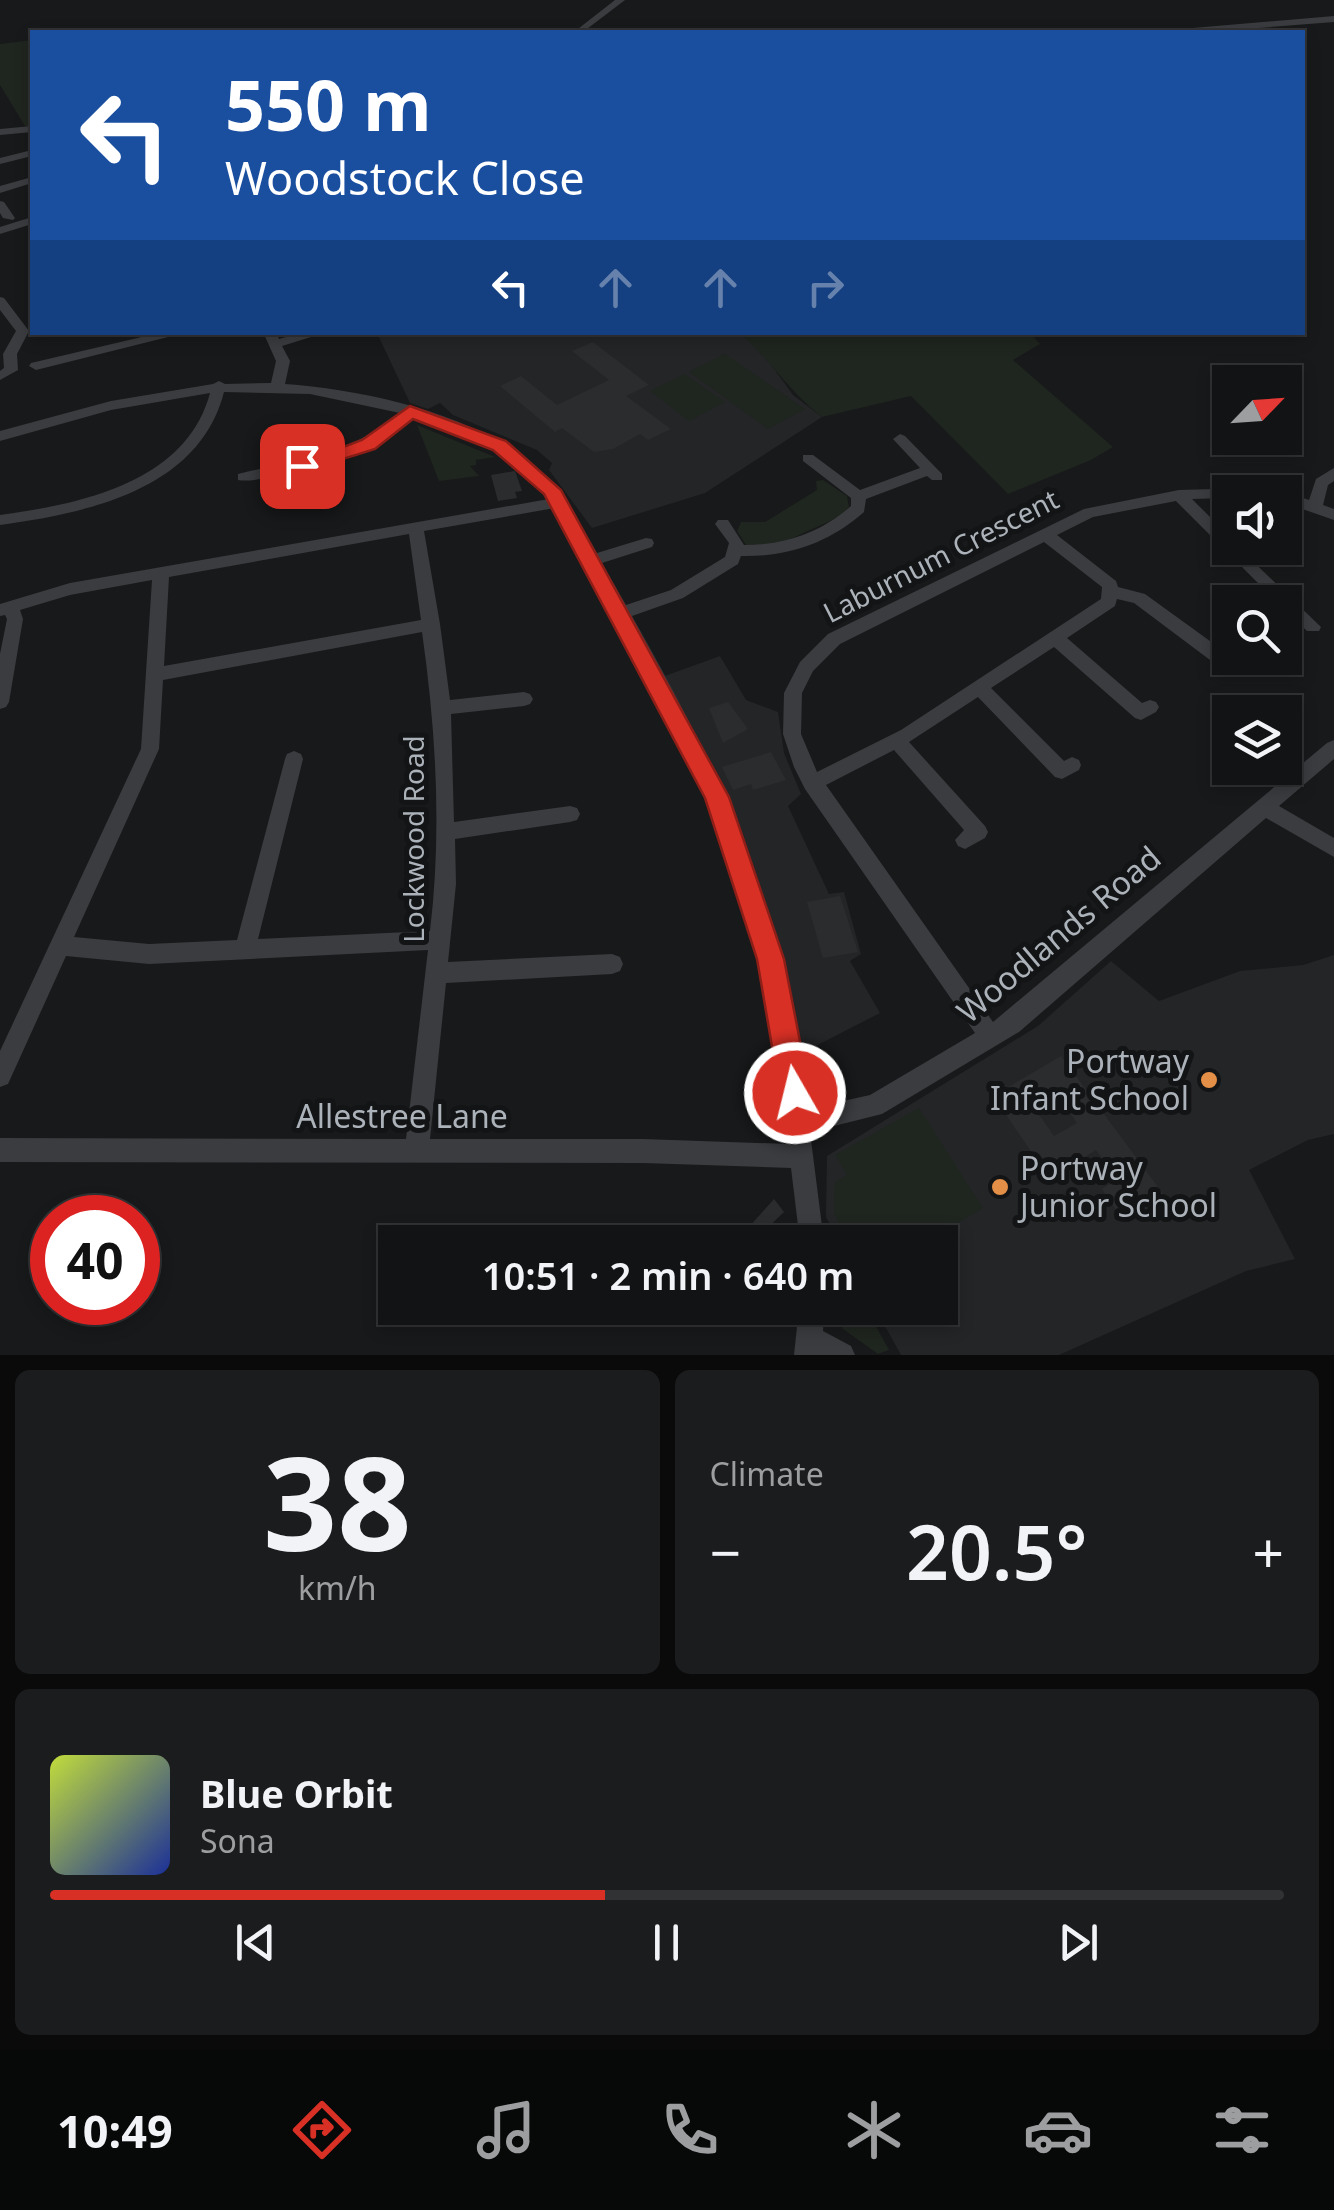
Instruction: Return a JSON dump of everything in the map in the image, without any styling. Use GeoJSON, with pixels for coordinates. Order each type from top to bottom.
{"type":"FeatureCollection","features":[{"type":"Feature","properties":{"kind":"street"},"geometry":{"type":"LineString","coordinates":[[581,30],[621,0]]}},
{"type":"Feature","properties":{"kind":"street"},"geometry":{"type":"LineString","coordinates":[[1204,30],[1334,19]]}},
{"type":"Feature","properties":{"kind":"street"},"geometry":{"type":"LineString","coordinates":[[1310,21],[1327,32]]}},
{"type":"Feature","properties":{"kind":"street"},"geometry":{"type":"LineString","coordinates":[[0,132],[30,130]]}},
{"type":"Feature","properties":{"kind":"street"},"geometry":{"type":"LineString","coordinates":[[0,160],[30,153]]}},
{"type":"Feature","properties":{"kind":"street"},"geometry":{"type":"LineString","coordinates":[[0,190],[30,181]]}},
{"type":"Feature","properties":{"kind":"street"},"geometry":{"type":"LineString","coordinates":[[0,204],[5,219],[30,212]]}},
{"type":"Feature","properties":{"kind":"street"},"geometry":{"type":"LineString","coordinates":[[0,231],[30,221]]}},
{"type":"Feature","properties":{"kind":"street"},"geometry":{"type":"LineString","coordinates":[[5,373],[22,331],[0,301],[16,295]]}},
{"type":"Feature","properties":{"kind":"street"},"geometry":{"type":"LineString","coordinates":[[36,366],[162,335]]}},
{"type":"Feature","properties":{"kind":"street"},"geometry":{"type":"LineString","coordinates":[[272,338],[284,366],[278,385]]}},
{"type":"Feature","properties":{"kind":"street"},"geometry":{"type":"LineString","coordinates":[[0,436],[142,396],[219,386],[278,385],[345,393],[410,411],[499,446],[534,472],[560,502],[703,766],[745,873],[776,979],[810,1225]]}},
{"type":"Feature","properties":{"kind":"street"},"geometry":{"type":"LineString","coordinates":[[0,520],[96,499],[148,476],[199,436],[219,386]]}},
{"type":"Feature","properties":{"kind":"street"},"geometry":{"type":"LineString","coordinates":[[243,476],[354,450],[384,434],[410,411]]}},
{"type":"Feature","properties":{"kind":"street"},"geometry":{"type":"LineString","coordinates":[[808,458],[816,473],[858,496],[933,474],[900,440]]}},
{"type":"Feature","properties":{"kind":"street"},"geometry":{"type":"LineString","coordinates":[[1315,506],[1321,483],[1334,474]]}},
{"type":"Feature","properties":{"kind":"street","name":"Laburnum Crescent"},"geometry":{"type":"LineString","coordinates":[[991,1038],[812,783],[794,743],[793,693],[813,658],[867,621],[1045,534],[1089,513],[1180,494],[1212,493]]}},
{"type":"Feature","properties":{"kind":"street"},"geometry":{"type":"LineString","coordinates":[[1180,494],[1212,528]]}},
{"type":"Feature","properties":{"kind":"street"},"geometry":{"type":"LineString","coordinates":[[738,550],[774,552],[811,539],[859,508],[858,496]]}},
{"type":"Feature","properties":{"kind":"street"},"geometry":{"type":"LineString","coordinates":[[0,702],[15,618],[5,608],[36,596],[560,502]]}},
{"type":"Feature","properties":{"kind":"street"},"geometry":{"type":"LineString","coordinates":[[1302,502],[1334,516]]}},
{"type":"Feature","properties":{"kind":"street"},"geometry":{"type":"LineString","coordinates":[[722,524],[738,550]]}},
{"type":"Feature","properties":{"kind":"street","name":"Lockwood Road"},"geometry":{"type":"LineString","coordinates":[[416,530],[442,708],[446,832],[440,973],[417,1149]]}},
{"type":"Feature","properties":{"kind":"street"},"geometry":{"type":"LineString","coordinates":[[1045,534],[1110,585],[1113,592]]}},
{"type":"Feature","properties":{"kind":"street"},"geometry":{"type":"LineString","coordinates":[[593,560],[646,542]]}},
{"type":"Feature","properties":{"kind":"street"},"geometry":{"type":"LineString","coordinates":[[620,614],[687,589],[728,564],[738,550]]}},
{"type":"Feature","properties":{"kind":"street"},"geometry":{"type":"LineString","coordinates":[[1251,565],[1275,585]]}},
{"type":"Feature","properties":{"kind":"street"},"geometry":{"type":"LineString","coordinates":[[0,1076],[143,770],[154,732],[161,572]]}},
{"type":"Feature","properties":{"kind":"street"},"geometry":{"type":"LineString","coordinates":[[812,783],[896,741],[980,688],[1102,608],[1113,592]]}},
{"type":"Feature","properties":{"kind":"street"},"geometry":{"type":"LineString","coordinates":[[1113,592],[1139,598],[1212,652]]}},
{"type":"Feature","properties":{"kind":"street"},"geometry":{"type":"LineString","coordinates":[[1302,613],[1312,628]]}},
{"type":"Feature","properties":{"kind":"street"},"geometry":{"type":"LineString","coordinates":[[157,674],[432,624]]}},
{"type":"Feature","properties":{"kind":"street"},"geometry":{"type":"LineString","coordinates":[[1056,638],[1141,713],[1150,708]]}},
{"type":"Feature","properties":{"kind":"street"},"geometry":{"type":"LineString","coordinates":[[980,688],[1062,771],[1072,764]]}},
{"type":"Feature","properties":{"kind":"street"},"geometry":{"type":"LineString","coordinates":[[442,708],[524,698]]}},
{"type":"Feature","properties":{"kind":"street"},"geometry":{"type":"LineString","coordinates":[[896,741],[978,832],[965,840]]}},
{"type":"Feature","properties":{"kind":"street","name":"Woodlands Road"},"geometry":{"type":"LineString","coordinates":[[798,1123],[874,1106],[991,1038],[1334,748]]}},
{"type":"Feature","properties":{"kind":"street"},"geometry":{"type":"LineString","coordinates":[[245,950],[294,759]]}},
{"type":"Feature","properties":{"kind":"street"},"geometry":{"type":"LineString","coordinates":[[1264,807],[1334,848]]}},
{"type":"Feature","properties":{"kind":"street"},"geometry":{"type":"LineString","coordinates":[[446,832],[570,814]]}},
{"type":"Feature","properties":{"kind":"street"},"geometry":{"type":"LineString","coordinates":[[58,945],[149,954],[442,940]]}},
{"type":"Feature","properties":{"kind":"street"},"geometry":{"type":"LineString","coordinates":[[440,973],[612,964]]}},
{"type":"Feature","properties":{"kind":"street","name":"Allestree Lane"},"geometry":{"type":"LineString","coordinates":[[0,1150],[417,1149],[803,1156]]}},
{"type":"Feature","properties":{"kind":"street"},"geometry":{"type":"LineString","coordinates":[[808,1346],[842,1355]]}},
{"type":"Feature","properties":{"kind":"shaded area"},"geometry":{"type":"Polygon","coordinates":[[[30,40],[30,127],[25,126],[0,85],[0,44],[30,40]]]}},
{"type":"Feature","properties":{"kind":"shaded area"},"geometry":{"type":"Polygon","coordinates":[[[378,335],[742,335],[759,348],[793,395],[822,417],[705,493],[592,528],[549,470],[552,463],[537,450],[453,415],[440,403],[428,409],[410,403],[378,335]]]}},
{"type":"Feature","properties":{"kind":"shaded area"},"geometry":{"type":"Polygon","coordinates":[[[741,335],[1032,335],[1040,344],[1013,360],[1113,447],[1008,494],[911,396],[822,417],[741,335]]]}},
{"type":"Feature","properties":{"kind":"shaded area"},"geometry":{"type":"Polygon","coordinates":[[[725,354],[805,409],[768,429],[689,372],[725,354]]]}},
{"type":"Feature","properties":{"kind":"shaded area"},"geometry":{"type":"Polygon","coordinates":[[[685,374],[725,402],[689,421],[650,391],[685,374]]]}},
{"type":"Feature","properties":{"kind":"shaded area"},"geometry":{"type":"Polygon","coordinates":[[[417,425],[495,457],[476,460],[476,465],[470,466],[479,476],[439,481],[417,425]]]}},
{"type":"Feature","properties":{"kind":"shaded area"},"geometry":{"type":"Polygon","coordinates":[[[823,480],[847,496],[849,507],[843,515],[773,547],[746,545],[737,531],[741,522],[765,522],[817,490],[816,481],[823,480]]]}},
{"type":"Feature","properties":{"kind":"shaded area"},"geometry":{"type":"Polygon","coordinates":[[[720,656],[746,700],[778,712],[784,753],[801,794],[788,806],[829,894],[844,892],[861,954],[850,961],[880,1013],[798,1055],[752,870],[715,772],[662,677],[720,656]]]}},
{"type":"Feature","properties":{"kind":"shaded area"},"geometry":{"type":"Polygon","coordinates":[[[1334,955],[1334,1134],[1308,1140],[1249,1170],[1295,1259],[1246,1271],[1059,1355],[901,1355],[884,1325],[958,1325],[958,1225],[830,1225],[826,1217],[827,1156],[1038,1026],[1111,961],[1159,1001],[1240,971],[1303,965],[1334,955]]]}},
{"type":"Feature","properties":{"kind":"shaded area"},"geometry":{"type":"Polygon","coordinates":[[[919,1108],[983,1208],[954,1225],[840,1225],[834,1213],[835,1182],[847,1175],[835,1155],[919,1108]]]}},
{"type":"Feature","properties":{"kind":"shaded area"},"geometry":{"type":"Polygon","coordinates":[[[841,1325],[875,1325],[889,1350],[878,1354],[841,1325]]]}},
{"type":"Feature","properties":{"kind":"building"},"geometry":{"type":"Polygon","coordinates":[[[593,342],[649,385],[626,396],[671,429],[648,440],[640,434],[613,449],[594,452],[562,428],[555,432],[500,386],[521,376],[557,405],[609,380],[572,351],[593,342]]]}},
{"type":"Feature","properties":{"kind":"building"},"geometry":{"type":"Polygon","coordinates":[[[515,471],[522,491],[515,492],[517,498],[498,501],[491,475],[515,471]]]}},
{"type":"Feature","properties":{"kind":"building"},"geometry":{"type":"Polygon","coordinates":[[[728,702],[748,729],[723,743],[709,708],[728,702]]]}},
{"type":"Feature","properties":{"kind":"building"},"geometry":{"type":"Polygon","coordinates":[[[771,752],[786,780],[753,790],[751,784],[733,790],[722,767],[771,752]]]}},
{"type":"Feature","properties":{"kind":"building"},"geometry":{"type":"Polygon","coordinates":[[[840,896],[858,952],[823,958],[807,902],[840,896]]]}},
{"type":"Feature","properties":{"kind":"building"},"geometry":{"type":"Polygon","coordinates":[[[1061,1056],[1164,1195],[1124,1221],[1102,1189],[1117,1179],[1096,1150],[1050,1179],[993,1096],[1061,1056]],[[1058,1096],[1035,1109],[1054,1136],[1077,1123],[1058,1096]]]}},
{"type":"Feature","properties":{"kind":"building"},"geometry":{"type":"Polygon","coordinates":[[[774,1199],[784,1212],[771,1225],[751,1225],[774,1199]]]}},
{"type":"Feature","properties":{"kind":"place","name":"Portway Infant School"},"geometry":{"type":"Point","coordinates":[1209,1080]}},
{"type":"Feature","properties":{"kind":"place","name":"Portway Junior School"},"geometry":{"type":"Point","coordinates":[1000,1187]}},
{"type":"Feature","properties":{"kind":"route"},"geometry":{"type":"LineString","coordinates":[[302,466],[368,444],[410,411],[474,432],[519,459],[552,490],[717,797],[760,921],[780,999],[795,1093]]}}]}
